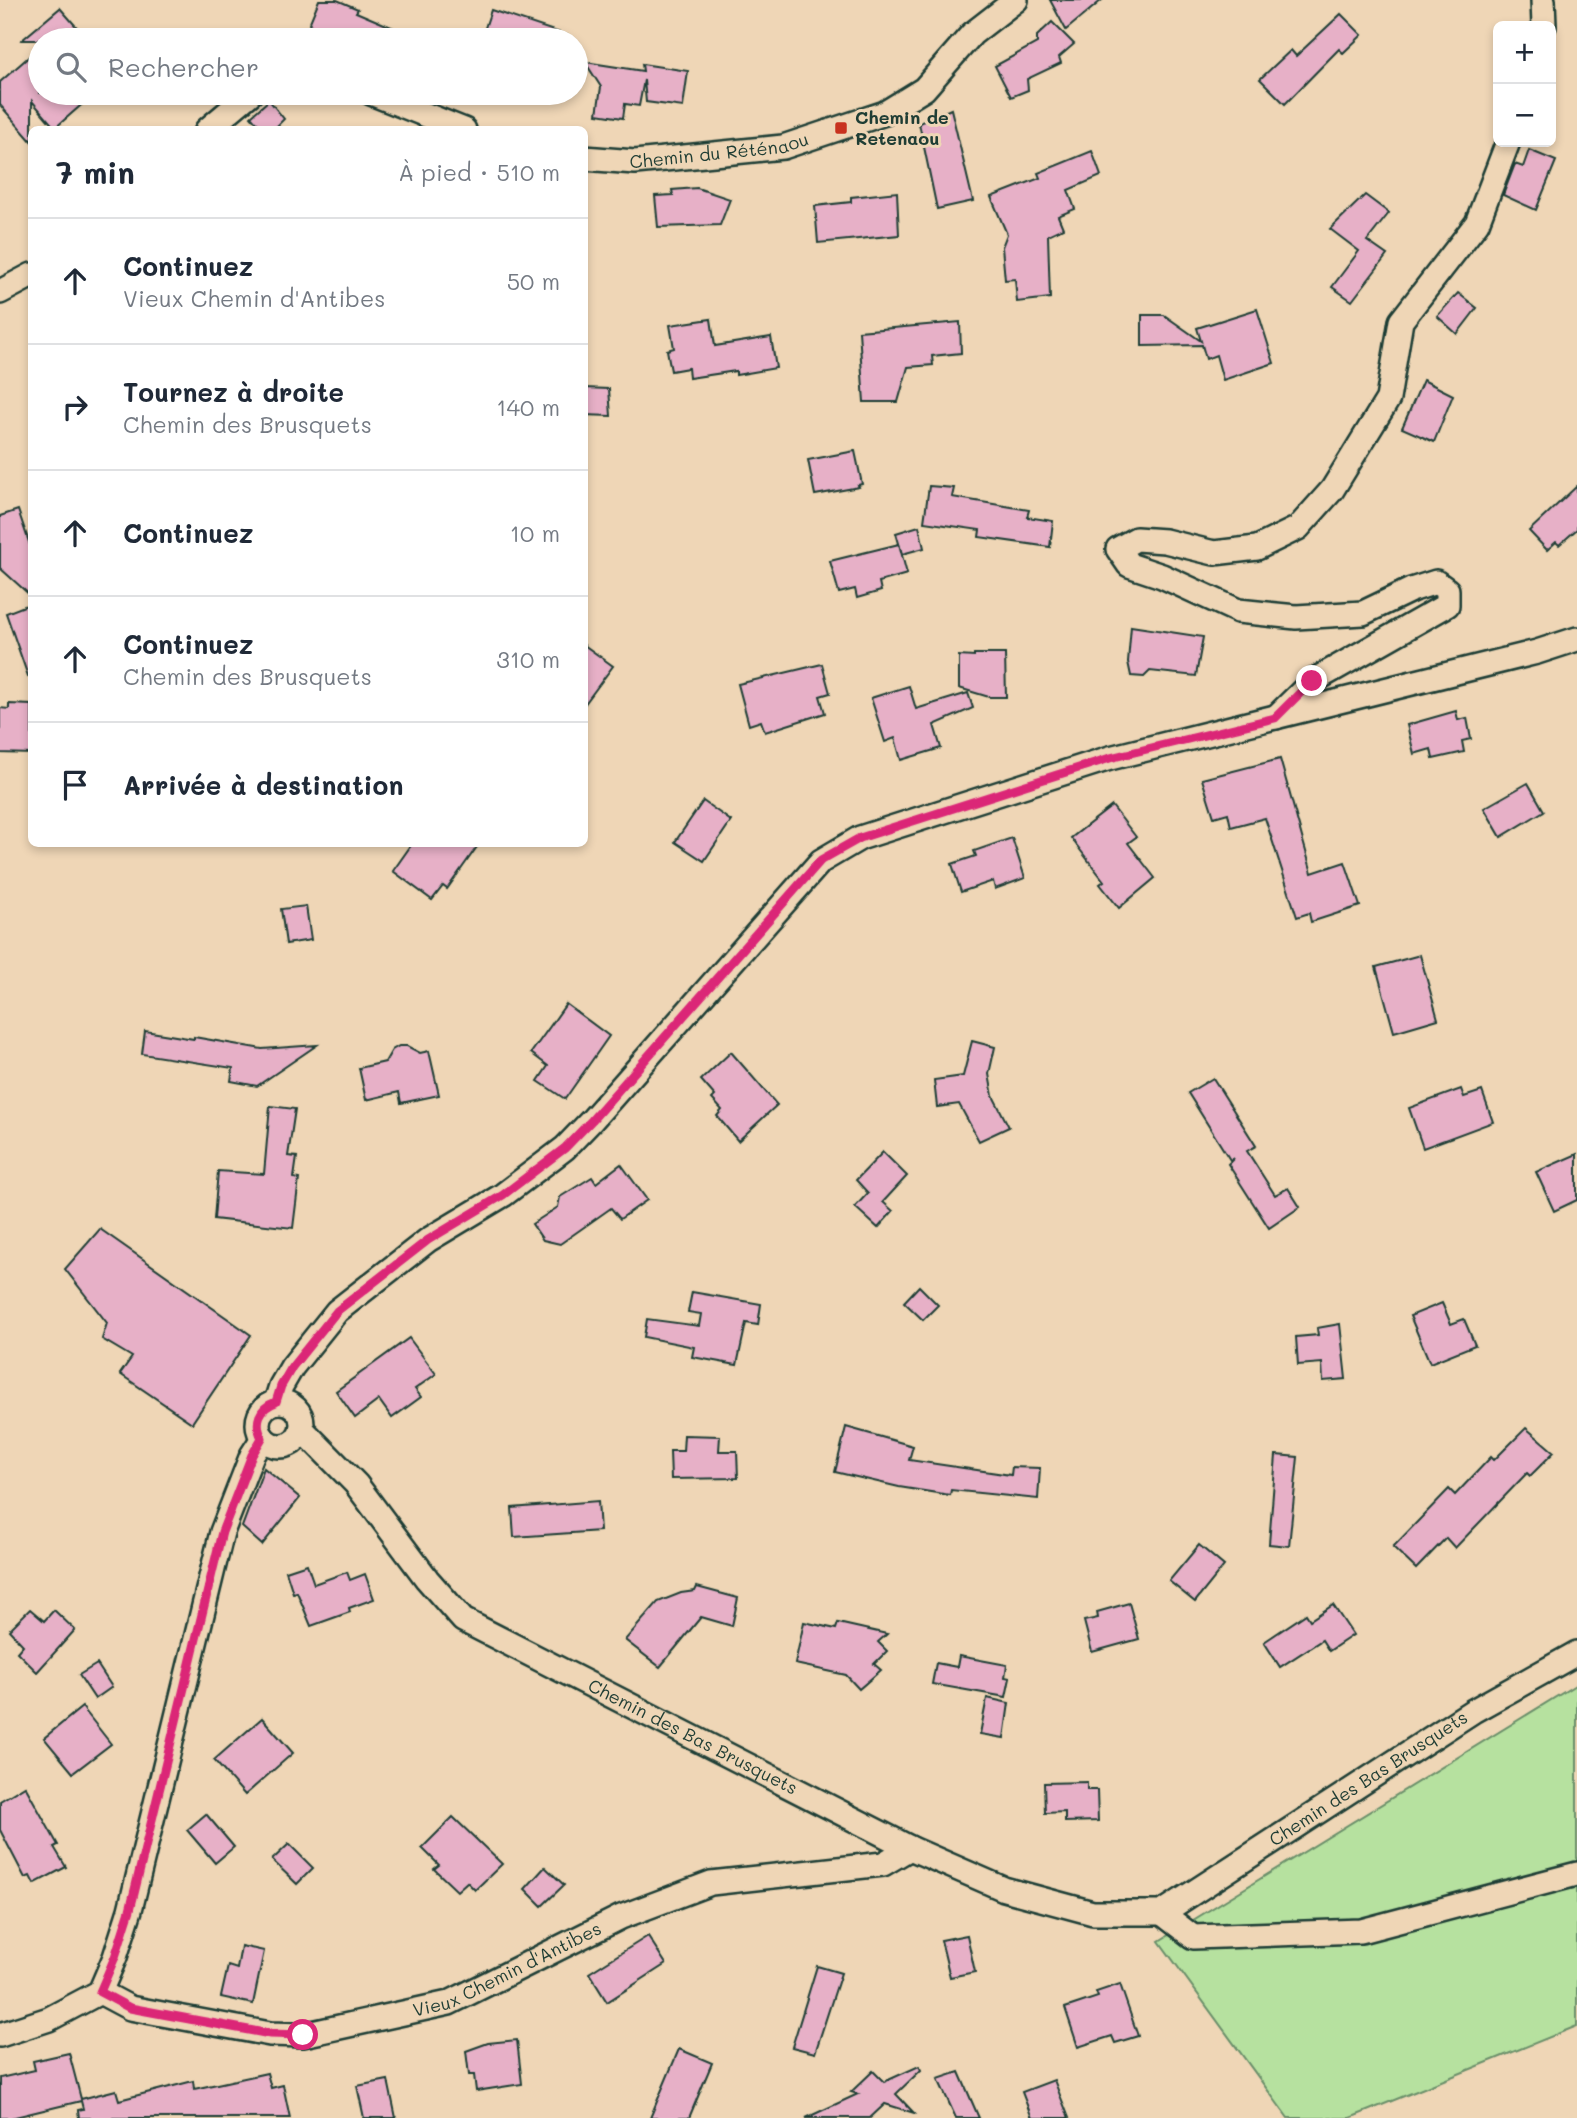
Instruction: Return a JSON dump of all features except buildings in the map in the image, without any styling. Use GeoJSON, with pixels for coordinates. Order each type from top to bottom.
{"type":"FeatureCollection","features":[{"type":"Feature","properties":{"kind":"street","name":"Chemin du Réténaou"},"geometry":{"type":"LineString","coordinates":[[588,158],[635,162],[783,147],[885,113],[924,89],[972,34],[1017,0]]}},
{"type":"Feature","properties":{"kind":"street"},"geometry":{"type":"LineString","coordinates":[[1543,0],[1544,21]]}},
{"type":"Feature","properties":{"kind":"street"},"geometry":{"type":"LineString","coordinates":[[212,126],[237,105]]}},
{"type":"Feature","properties":{"kind":"street"},"geometry":{"type":"LineString","coordinates":[[401,105],[454,126]]}},
{"type":"Feature","properties":{"kind":"street"},"geometry":{"type":"LineString","coordinates":[[1275,718],[1312,681],[1447,605],[1447,590],[1436,582],[1411,590],[1363,612],[1296,617],[1238,611],[1162,576],[1129,565],[1118,549],[1136,539],[1166,541],[1214,553],[1257,548],[1298,528],[1332,490],[1388,400],[1401,321],[1477,223],[1506,147]]}},
{"type":"Feature","properties":{"kind":"street"},"geometry":{"type":"LineString","coordinates":[[0,292],[28,277]]}},
{"type":"Feature","properties":{"kind":"street"},"geometry":{"type":"LineString","coordinates":[[276,1402],[281,1386],[292,1367],[337,1311],[428,1240],[503,1195],[565,1148],[821,860],[860,838],[1110,758],[1536,652],[1577,639]]}},
{"type":"Feature","properties":{"kind":"street"},"geometry":{"type":"LineString","coordinates":[[283,1401],[296,1408],[300,1414],[302,1429],[294,1442],[272,1445],[262,1438],[258,1428],[259,1414],[269,1404],[283,1401]]}},
{"type":"Feature","properties":{"kind":"street","name":"Chemin des Bas Brusquets"},"geometry":{"type":"LineString","coordinates":[[302,1429],[356,1484],[427,1579],[463,1620],[910,1848],[1004,1889],[1093,1913],[1162,1913],[1473,1711],[1577,1653]]}},
{"type":"Feature","properties":{"kind":"street"},"geometry":{"type":"LineString","coordinates":[[0,2035],[49,2019],[100,1992],[130,1910],[222,1532],[252,1455],[262,1438]]}},
{"type":"Feature","properties":{"kind":"street","name":"Vieux Chemin d'Antibes"},"geometry":{"type":"LineString","coordinates":[[100,1992],[130,2008],[270,2034],[303,2035],[449,2003],[621,1917],[710,1883],[883,1864],[910,1848]]}},
{"type":"Feature","properties":{"kind":"street"},"geometry":{"type":"LineString","coordinates":[[1162,1913],[1194,1937],[1361,1931],[1577,1874]]}},
{"type":"Feature","properties":{"kind":"green space"},"geometry":{"type":"Polygon","coordinates":[[[1577,1684],[1577,2026],[1350,2118],[1288,2118],[1159,1941],[1577,1684]]]}},
{"type":"Feature","properties":{"kind":"place","name":"Chemin de Retenaou"},"geometry":{"type":"Point","coordinates":[841,128]}},
{"type":"Feature","properties":{"kind":"route"},"geometry":{"type":"LineString","coordinates":[[303,2035],[270,2034],[130,2008],[100,1992],[130,1910],[222,1532],[252,1455],[262,1438],[257,1421],[259,1414],[269,1404],[276,1402],[281,1386],[292,1367],[337,1311],[428,1240],[503,1195],[565,1148],[821,860],[860,838],[1110,758],[1275,718],[1312,681]]}}]}
